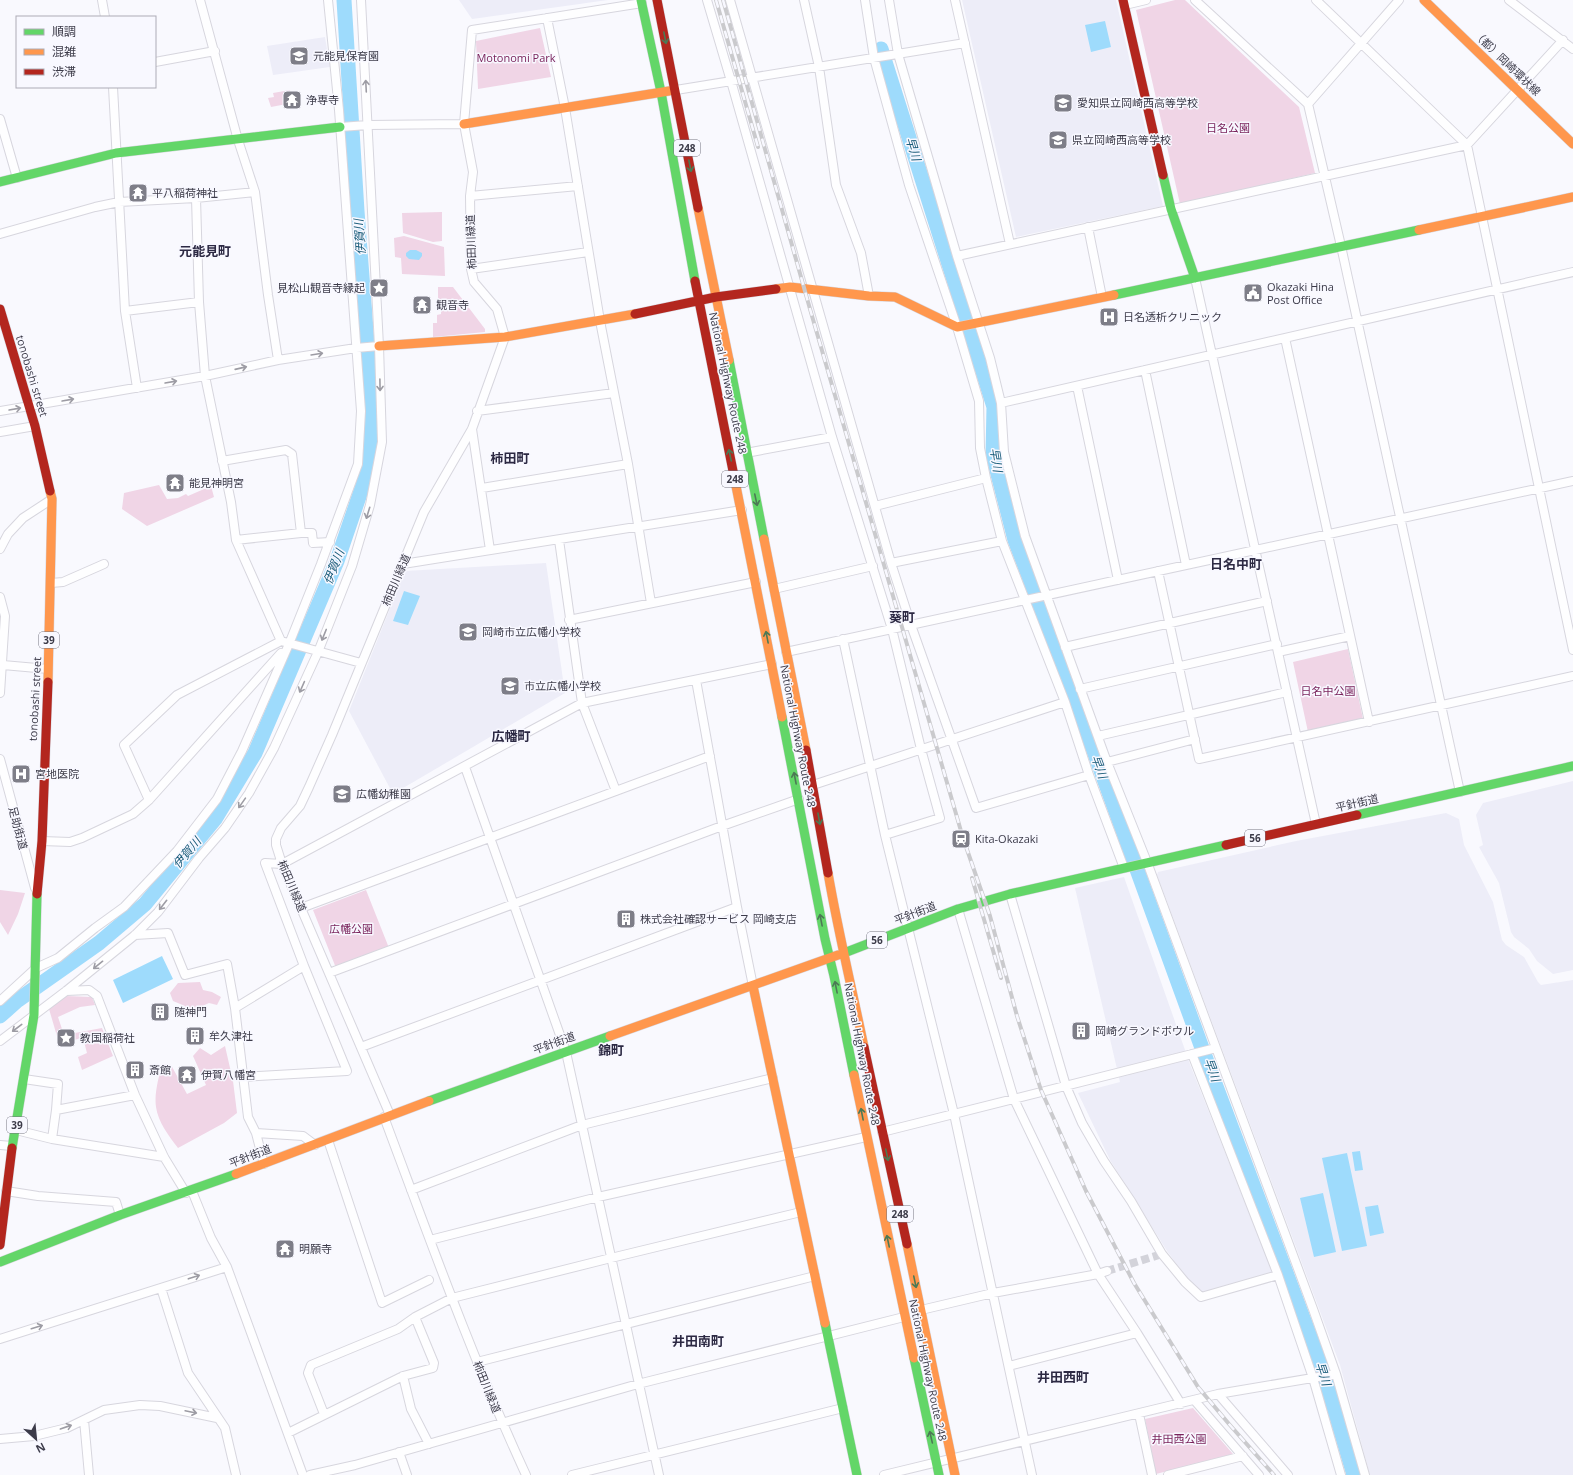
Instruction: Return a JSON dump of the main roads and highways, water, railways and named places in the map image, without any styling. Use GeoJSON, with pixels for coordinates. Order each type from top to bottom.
{"type":"FeatureCollection","features":[{"type":"Feature","properties":{"kind":"main road","name":"National Highway Route 248"},"geometry":{"type":"LineString","coordinates":[[658,0],[812,785],[839,934],[921,1310],[955,1475]]}},
{"type":"Feature","properties":{"kind":"main road","name":"（都）岡崎環状線"},"geometry":{"type":"LineString","coordinates":[[1424,0],[1573,144]]}},
{"type":"Feature","properties":{"kind":"main road","name":"National Highway Route 248"},"geometry":{"type":"LineString","coordinates":[[642,1],[661,92],[699,301],[742,510],[825,939],[904,1318],[939,1475]]}},
{"type":"Feature","properties":{"kind":"main road"},"geometry":{"type":"LineString","coordinates":[[1124,3],[1171,209],[1195,278]]}},
{"type":"Feature","properties":{"kind":"main road"},"geometry":{"type":"LineString","coordinates":[[464,124],[676,90]]}},
{"type":"Feature","properties":{"kind":"main road"},"geometry":{"type":"LineString","coordinates":[[0,182],[116,153],[340,127]]}},
{"type":"Feature","properties":{"kind":"main road"},"geometry":{"type":"LineString","coordinates":[[380,346],[505,337],[600,321],[699,301],[716,296],[790,287],[869,296],[894,297],[957,327],[1195,278],[1573,197]]}},
{"type":"Feature","properties":{"kind":"main road","name":"tonobashi street"},"geometry":{"type":"LineString","coordinates":[[0,309],[35,426],[52,499],[51,583],[42,841],[37,897],[34,1015],[16,1130],[12,1146],[0,1245]]}},
{"type":"Feature","properties":{"kind":"main road","name":"平針街道"},"geometry":{"type":"LineString","coordinates":[[0,1262],[120,1215],[189,1192],[315,1145],[387,1116],[753,986],[958,909],[1010,894],[1147,862],[1573,766]]}},
{"type":"Feature","properties":{"kind":"main road"},"geometry":{"type":"LineString","coordinates":[[753,986],[857,1475]]}},
{"type":"Feature","properties":{"kind":"water"},"geometry":{"type":"Polygon","coordinates":[[[1105,21],[1111,47],[1091,52],[1085,25],[1105,21]]]}},
{"type":"Feature","properties":{"kind":"water"},"geometry":{"type":"Polygon","coordinates":[[[410,250],[416,250],[422,253],[419,260],[409,259],[406,256],[406,253],[410,250]]]}},
{"type":"Feature","properties":{"kind":"water"},"geometry":{"type":"Polygon","coordinates":[[[404,591],[420,596],[408,625],[393,621],[404,591]]]}},
{"type":"Feature","properties":{"kind":"water"},"geometry":{"type":"Polygon","coordinates":[[[162,956],[173,979],[123,1003],[113,980],[162,956]]]}},
{"type":"Feature","properties":{"kind":"water"},"geometry":{"type":"Polygon","coordinates":[[[1360,1151],[1363,1170],[1355,1171],[1352,1152],[1360,1151]]]}},
{"type":"Feature","properties":{"kind":"water"},"geometry":{"type":"Polygon","coordinates":[[[1347,1153],[1367,1246],[1342,1251],[1322,1158],[1347,1153]]]}},
{"type":"Feature","properties":{"kind":"water"},"geometry":{"type":"Polygon","coordinates":[[[1323,1193],[1336,1252],[1314,1257],[1300,1198],[1323,1193]]]}},
{"type":"Feature","properties":{"kind":"water"},"geometry":{"type":"Polygon","coordinates":[[[1378,1205],[1384,1233],[1370,1236],[1365,1207],[1378,1205]]]}},
{"type":"Feature","properties":{"kind":"waterway","name":"伊賀川"},"geometry":{"type":"LineString","coordinates":[[0,1016],[18,1000],[99,943],[145,904],[215,819],[255,753],[337,561],[363,485],[371,448],[372,408],[357,211],[344,0]]}},
{"type":"Feature","properties":{"kind":"waterway","name":"早川"},"geometry":{"type":"LineString","coordinates":[[881,49],[994,407],[993,455],[1015,540],[1064,669],[1214,1081],[1323,1371],[1354,1475]]}},
{"type":"Feature","properties":{"kind":"tunnel"},"geometry":{"type":"LineString","coordinates":[[1107,1271],[1162,1254]]}},
{"type":"Feature","properties":{"kind":"railway"},"geometry":{"type":"LineString","coordinates":[[716,0],[758,147]]}},
{"type":"Feature","properties":{"kind":"railway"},"geometry":{"type":"LineString","coordinates":[[723,0],[810,309],[963,838],[990,916],[1017,1016],[1041,1090],[1086,1191],[1134,1283],[1198,1387],[1274,1475]]}},
{"type":"Feature","properties":{"kind":"railway"},"geometry":{"type":"LineString","coordinates":[[972,878],[1001,978]]}},
{"type":"Feature","properties":{"kind":"place","name":"元能見保育園"},"geometry":{"type":"Point","coordinates":[299,56]}},
{"type":"Feature","properties":{"kind":"place","name":"浄専寺"},"geometry":{"type":"Point","coordinates":[292,100]}},
{"type":"Feature","properties":{"kind":"place","name":"愛知県立岡崎西高等学校"},"geometry":{"type":"Point","coordinates":[1063,103]}},
{"type":"Feature","properties":{"kind":"place","name":"県立岡崎西高等学校"},"geometry":{"type":"Point","coordinates":[1058,140]}},
{"type":"Feature","properties":{"kind":"place","name":"平八稲荷神社"},"geometry":{"type":"Point","coordinates":[138,193]}},
{"type":"Feature","properties":{"kind":"place","name":"見松山観音寺縁起"},"geometry":{"type":"Point","coordinates":[379,288]}},
{"type":"Feature","properties":{"kind":"place","name":"Okazaki Hina Post Office"},"geometry":{"type":"Point","coordinates":[1253,293]}},
{"type":"Feature","properties":{"kind":"place","name":"観音寺"},"geometry":{"type":"Point","coordinates":[422,305]}},
{"type":"Feature","properties":{"kind":"place","name":"日名透析クリニック"},"geometry":{"type":"Point","coordinates":[1109,317]}},
{"type":"Feature","properties":{"kind":"place","name":"能見神明宮"},"geometry":{"type":"Point","coordinates":[175,483]}},
{"type":"Feature","properties":{"kind":"place","name":"岡崎市立広幡小学校"},"geometry":{"type":"Point","coordinates":[468,632]}},
{"type":"Feature","properties":{"kind":"place","name":"市立広幡小学校"},"geometry":{"type":"Point","coordinates":[510,686]}},
{"type":"Feature","properties":{"kind":"place","name":"宮地医院"},"geometry":{"type":"Point","coordinates":[21,774]}},
{"type":"Feature","properties":{"kind":"place","name":"広幡幼稚園"},"geometry":{"type":"Point","coordinates":[342,794]}},
{"type":"Feature","properties":{"kind":"place","name":"Kita-Okazaki"},"geometry":{"type":"Point","coordinates":[961,839]}},
{"type":"Feature","properties":{"kind":"place","name":"株式会社確認サービス 岡崎支店"},"geometry":{"type":"Point","coordinates":[626,919]}},
{"type":"Feature","properties":{"kind":"place","name":"随神門"},"geometry":{"type":"Point","coordinates":[160,1012]}},
{"type":"Feature","properties":{"kind":"place","name":"岡崎グランドボウル"},"geometry":{"type":"Point","coordinates":[1081,1031]}},
{"type":"Feature","properties":{"kind":"place","name":"牟久津社"},"geometry":{"type":"Point","coordinates":[195,1036]}},
{"type":"Feature","properties":{"kind":"place","name":"教国稲荷社"},"geometry":{"type":"Point","coordinates":[66,1038]}},
{"type":"Feature","properties":{"kind":"place","name":"斎館"},"geometry":{"type":"Point","coordinates":[135,1070]}},
{"type":"Feature","properties":{"kind":"place","name":"伊賀八幡宮"},"geometry":{"type":"Point","coordinates":[187,1075]}},
{"type":"Feature","properties":{"kind":"place","name":"明願寺"},"geometry":{"type":"Point","coordinates":[285,1249]}},
{"type":"Feature","properties":{"kind":"district","name":"元能見町"},"geometry":{"type":"Point","coordinates":[205,251]}},
{"type":"Feature","properties":{"kind":"district","name":"柿田町"},"geometry":{"type":"Point","coordinates":[510,458]}},
{"type":"Feature","properties":{"kind":"district","name":"日名中町"},"geometry":{"type":"Point","coordinates":[1236,564]}},
{"type":"Feature","properties":{"kind":"district","name":"葵町"},"geometry":{"type":"Point","coordinates":[902,617]}},
{"type":"Feature","properties":{"kind":"district","name":"広幡町"},"geometry":{"type":"Point","coordinates":[511,736]}},
{"type":"Feature","properties":{"kind":"district","name":"錦町"},"geometry":{"type":"Point","coordinates":[611,1050]}},
{"type":"Feature","properties":{"kind":"district","name":"井田南町"},"geometry":{"type":"Point","coordinates":[698,1341]}},
{"type":"Feature","properties":{"kind":"district","name":"井田西町"},"geometry":{"type":"Point","coordinates":[1063,1377]}},
{"type":"Feature","properties":{"kind":"park label","name":"Motonomi Park"},"geometry":{"type":"Point","coordinates":[516,58]}},
{"type":"Feature","properties":{"kind":"park label","name":"日名公園"},"geometry":{"type":"Point","coordinates":[1228,128]}},
{"type":"Feature","properties":{"kind":"park label","name":"日名中公園"},"geometry":{"type":"Point","coordinates":[1328,691]}},
{"type":"Feature","properties":{"kind":"park label","name":"広幡公園"},"geometry":{"type":"Point","coordinates":[351,929]}},
{"type":"Feature","properties":{"kind":"park label","name":"井田西公園"},"geometry":{"type":"Point","coordinates":[1179,1439]}}]}
